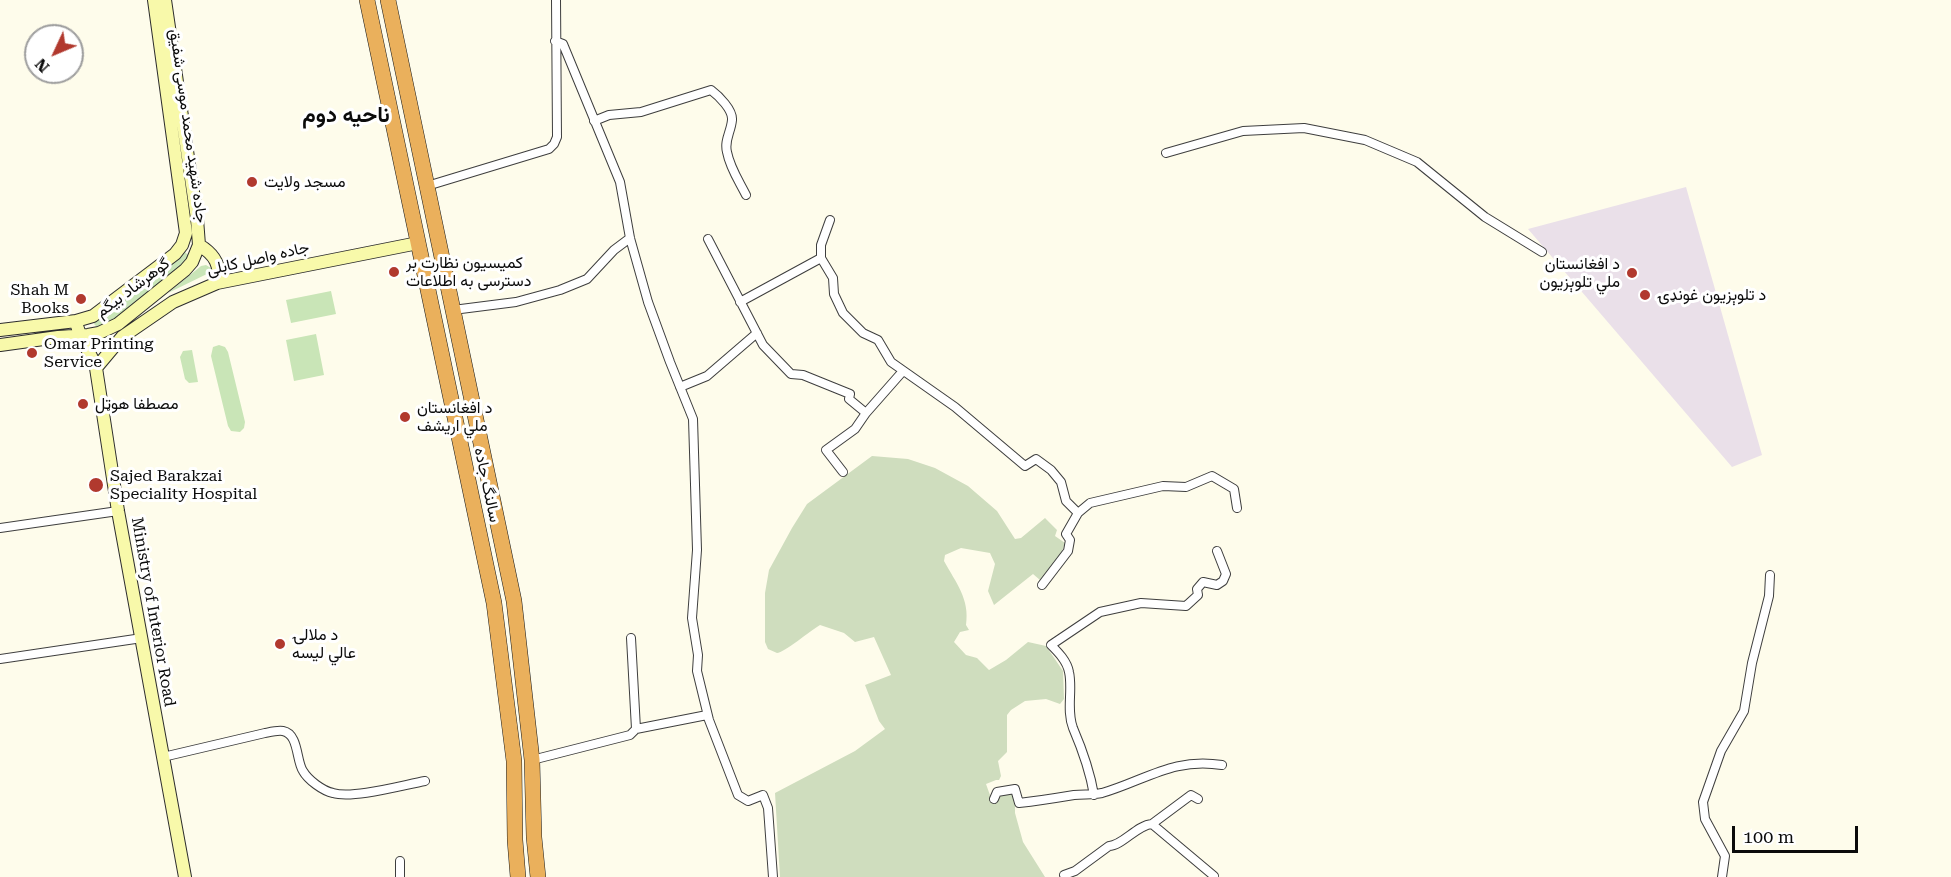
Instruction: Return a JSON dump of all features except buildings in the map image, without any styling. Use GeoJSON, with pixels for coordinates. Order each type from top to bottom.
{"type":"FeatureCollection","features":[{"type":"Feature","properties":{"kind":"highway","name":"سالنگ جاده"},"geometry":{"type":"LineString","coordinates":[[367,0],[494,603],[514,761],[518,877]]}},
{"type":"Feature","properties":{"kind":"highway","name":"سالنگ جاده"},"geometry":{"type":"LineString","coordinates":[[388,0],[514,601],[532,760],[534,837],[538,877]]}},
{"type":"Feature","properties":{"kind":"highway"},"geometry":{"type":"LineString","coordinates":[[465,465],[484,460]]}},
{"type":"Feature","properties":{"kind":"main road","name":"جاده شهید محمد موسی شفیق"},"geometry":{"type":"LineString","coordinates":[[154,0],[186,233],[182,245],[175,254]]}},
{"type":"Feature","properties":{"kind":"main road","name":"جاده شهید محمد موسی شفیق"},"geometry":{"type":"LineString","coordinates":[[165,0],[199,245]]}},
{"type":"Feature","properties":{"kind":"main road","name":"جاده واصل کابلی"},"geometry":{"type":"LineString","coordinates":[[96,368],[122,337],[173,303],[217,283],[418,243]]}},
{"type":"Feature","properties":{"kind":"main road","name":"گوهرشاد بیگم"},"geometry":{"type":"LineString","coordinates":[[0,345],[82,336],[111,328],[185,270],[197,253],[199,245]]}},
{"type":"Feature","properties":{"kind":"main road"},"geometry":{"type":"LineString","coordinates":[[199,245],[215,259],[219,274],[217,283]]}},
{"type":"Feature","properties":{"kind":"main road","name":"گوهرشاد بیگم"},"geometry":{"type":"LineString","coordinates":[[0,330],[76,321],[93,316],[175,254]]}},
{"type":"Feature","properties":{"kind":"main road","name":"Ministry of Interior Road"},"geometry":{"type":"LineString","coordinates":[[76,321],[96,368],[118,510],[185,877]]}},
{"type":"Feature","properties":{"kind":"main road"},"geometry":{"type":"LineString","coordinates":[[82,336],[107,339],[122,337]]}},
{"type":"Feature","properties":{"kind":"street"},"geometry":{"type":"LineString","coordinates":[[427,186],[549,149],[554,144],[557,137],[556,0]]}},
{"type":"Feature","properties":{"kind":"street"},"geometry":{"type":"LineString","coordinates":[[555,41],[563,44],[620,182],[630,238],[648,302],[693,418],[697,550],[692,618],[698,655],[697,671],[709,720]]}},
{"type":"Feature","properties":{"kind":"street"},"geometry":{"type":"LineString","coordinates":[[594,121],[609,115],[641,112],[711,90],[732,116],[726,138],[726,151],[746,195]]}},
{"type":"Feature","properties":{"kind":"street"},"geometry":{"type":"LineString","coordinates":[[1166,153],[1243,131],[1304,128],[1365,140],[1417,162],[1485,217],[1542,252]]}},
{"type":"Feature","properties":{"kind":"street"},"geometry":{"type":"LineString","coordinates":[[830,219],[821,244],[820,258],[833,278],[834,294],[843,313],[863,333],[879,340],[891,362],[955,407],[1025,466],[1036,459],[1051,470],[1061,482],[1066,501],[1078,513]]}},
{"type":"Feature","properties":{"kind":"street"},"geometry":{"type":"LineString","coordinates":[[453,310],[516,302],[560,290],[587,279],[614,250],[630,238]]}},
{"type":"Feature","properties":{"kind":"street"},"geometry":{"type":"LineString","coordinates":[[708,239],[763,345],[791,374],[802,375],[850,394],[849,399],[866,413]]}},
{"type":"Feature","properties":{"kind":"street"},"geometry":{"type":"LineString","coordinates":[[740,302],[820,258]]}},
{"type":"Feature","properties":{"kind":"street"},"geometry":{"type":"LineString","coordinates":[[680,387],[707,376],[756,333]]}},
{"type":"Feature","properties":{"kind":"street"},"geometry":{"type":"LineString","coordinates":[[843,472],[826,450],[855,429],[903,371]]}},
{"type":"Feature","properties":{"kind":"street"},"geometry":{"type":"LineString","coordinates":[[1042,585],[1068,551],[1070,540],[1066,534],[1078,513],[1090,503],[1163,486],[1186,487],[1212,476],[1234,489],[1237,508]]}},
{"type":"Feature","properties":{"kind":"street"},"geometry":{"type":"LineString","coordinates":[[0,528],[118,510]]}},
{"type":"Feature","properties":{"kind":"street"},"geometry":{"type":"LineString","coordinates":[[1094,795],[1089,768],[1073,728],[1069,670],[1062,657],[1051,645],[1100,612],[1141,603],[1186,606],[1198,595],[1197,589],[1203,582],[1217,585],[1223,582],[1226,574],[1217,551]]}},
{"type":"Feature","properties":{"kind":"street"},"geometry":{"type":"LineString","coordinates":[[1722,877],[1725,856],[1705,819],[1703,802],[1721,751],[1744,711],[1752,663],[1769,596],[1770,575]]}},
{"type":"Feature","properties":{"kind":"street"},"geometry":{"type":"LineString","coordinates":[[0,659],[142,638]]}},
{"type":"Feature","properties":{"kind":"street"},"geometry":{"type":"LineString","coordinates":[[630,638],[636,729]]}},
{"type":"Feature","properties":{"kind":"street"},"geometry":{"type":"LineString","coordinates":[[532,760],[630,735],[636,729],[707,715],[738,795],[748,801],[763,795],[768,808],[773,877]]}},
{"type":"Feature","properties":{"kind":"street"},"geometry":{"type":"LineString","coordinates":[[163,758],[282,730],[286,731],[292,739],[303,771],[330,793],[342,795],[425,781]]}},
{"type":"Feature","properties":{"kind":"street"},"geometry":{"type":"LineString","coordinates":[[994,799],[998,792],[1015,789],[1019,803],[1053,800],[1075,795],[1094,795],[1180,764],[1205,762],[1222,765]]}},
{"type":"Feature","properties":{"kind":"street"},"geometry":{"type":"LineString","coordinates":[[1064,875],[1075,871],[1109,846],[1115,846],[1131,833],[1152,824],[1191,795],[1198,799]]}},
{"type":"Feature","properties":{"kind":"street"},"geometry":{"type":"LineString","coordinates":[[1152,824],[1213,877]]}},
{"type":"Feature","properties":{"kind":"street"},"geometry":{"type":"LineString","coordinates":[[400,861],[400,877]]}},
{"type":"Feature","properties":{"kind":"shaded area"},"geometry":{"type":"Polygon","coordinates":[[[1686,187],[1762,455],[1732,467],[1528,229],[1686,187]]]}},
{"type":"Feature","properties":{"kind":"green space"},"geometry":{"type":"Polygon","coordinates":[[[185,252],[189,256],[183,266],[142,301],[108,323],[97,327],[94,324],[95,321],[185,252]]]}},
{"type":"Feature","properties":{"kind":"green space"},"geometry":{"type":"Polygon","coordinates":[[[206,265],[211,268],[211,272],[168,293],[201,266],[206,265]]]}},
{"type":"Feature","properties":{"kind":"green space"},"geometry":{"type":"Polygon","coordinates":[[[331,291],[336,314],[291,323],[286,300],[331,291]]]}},
{"type":"Feature","properties":{"kind":"green space"},"geometry":{"type":"Polygon","coordinates":[[[316,334],[324,375],[294,381],[286,340],[316,334]]]}},
{"type":"Feature","properties":{"kind":"green space"},"geometry":{"type":"Polygon","coordinates":[[[219,345],[225,347],[228,352],[245,422],[240,432],[231,431],[228,426],[211,356],[213,347],[219,345]]]}},
{"type":"Feature","properties":{"kind":"green space"},"geometry":{"type":"Polygon","coordinates":[[[192,350],[198,382],[189,383],[185,379],[180,357],[183,351],[192,350]]]}},
{"type":"Feature","properties":{"kind":"green space"},"geometry":{"type":"Polygon","coordinates":[[[872,456],[908,459],[935,468],[968,486],[997,511],[1015,539],[1021,538],[1045,518],[1057,530],[1055,536],[1065,543],[1055,563],[1044,577],[1040,580],[1033,574],[994,605],[988,591],[995,564],[990,553],[961,548],[945,555],[944,561],[961,592],[966,607],[966,625],[969,630],[960,632],[954,642],[966,655],[977,658],[989,670],[1028,642],[1046,646],[1063,671],[1064,699],[1060,704],[1046,699],[1025,701],[1007,715],[1007,752],[998,761],[1001,776],[999,780],[986,784],[991,798],[1011,791],[1015,796],[1015,813],[1023,842],[1045,877],[780,877],[775,793],[855,751],[885,729],[879,721],[865,685],[891,675],[874,637],[855,642],[844,633],[820,625],[780,652],[768,649],[765,642],[765,593],[769,570],[807,504],[872,456]]]}},
{"type":"Feature","properties":{"kind":"place","name":"مسجد ولایت"},"geometry":{"type":"Point","coordinates":[252,182]}},
{"type":"Feature","properties":{"kind":"place","name":"کمیسیون نظارت بر دسترسی به اطلاعات"},"geometry":{"type":"Point","coordinates":[394,272]}},
{"type":"Feature","properties":{"kind":"place","name":"د افغانستان ملي تلوېزیون"},"geometry":{"type":"Point","coordinates":[1632,273]}},
{"type":"Feature","properties":{"kind":"place","name":"د تلوېزیون غونډۍ"},"geometry":{"type":"Point","coordinates":[1645,295]}},
{"type":"Feature","properties":{"kind":"place","name":"Shah M Books"},"geometry":{"type":"Point","coordinates":[81,299]}},
{"type":"Feature","properties":{"kind":"place","name":"Omar Printing Service"},"geometry":{"type":"Point","coordinates":[32,353]}},
{"type":"Feature","properties":{"kind":"place","name":"مصطفا هوټل"},"geometry":{"type":"Point","coordinates":[83,404]}},
{"type":"Feature","properties":{"kind":"place","name":"د افغانستان ملي اریشف"},"geometry":{"type":"Point","coordinates":[405,417]}},
{"type":"Feature","properties":{"kind":"place","name":"Sajed Barakzai Speciality Hospital"},"geometry":{"type":"Point","coordinates":[96,485]}},
{"type":"Feature","properties":{"kind":"place","name":"د ملالۍ عالي لیسه"},"geometry":{"type":"Point","coordinates":[280,644]}},
{"type":"Feature","properties":{"kind":"district","name":"ناحیه دوم"},"geometry":{"type":"Point","coordinates":[346,116]}}]}
